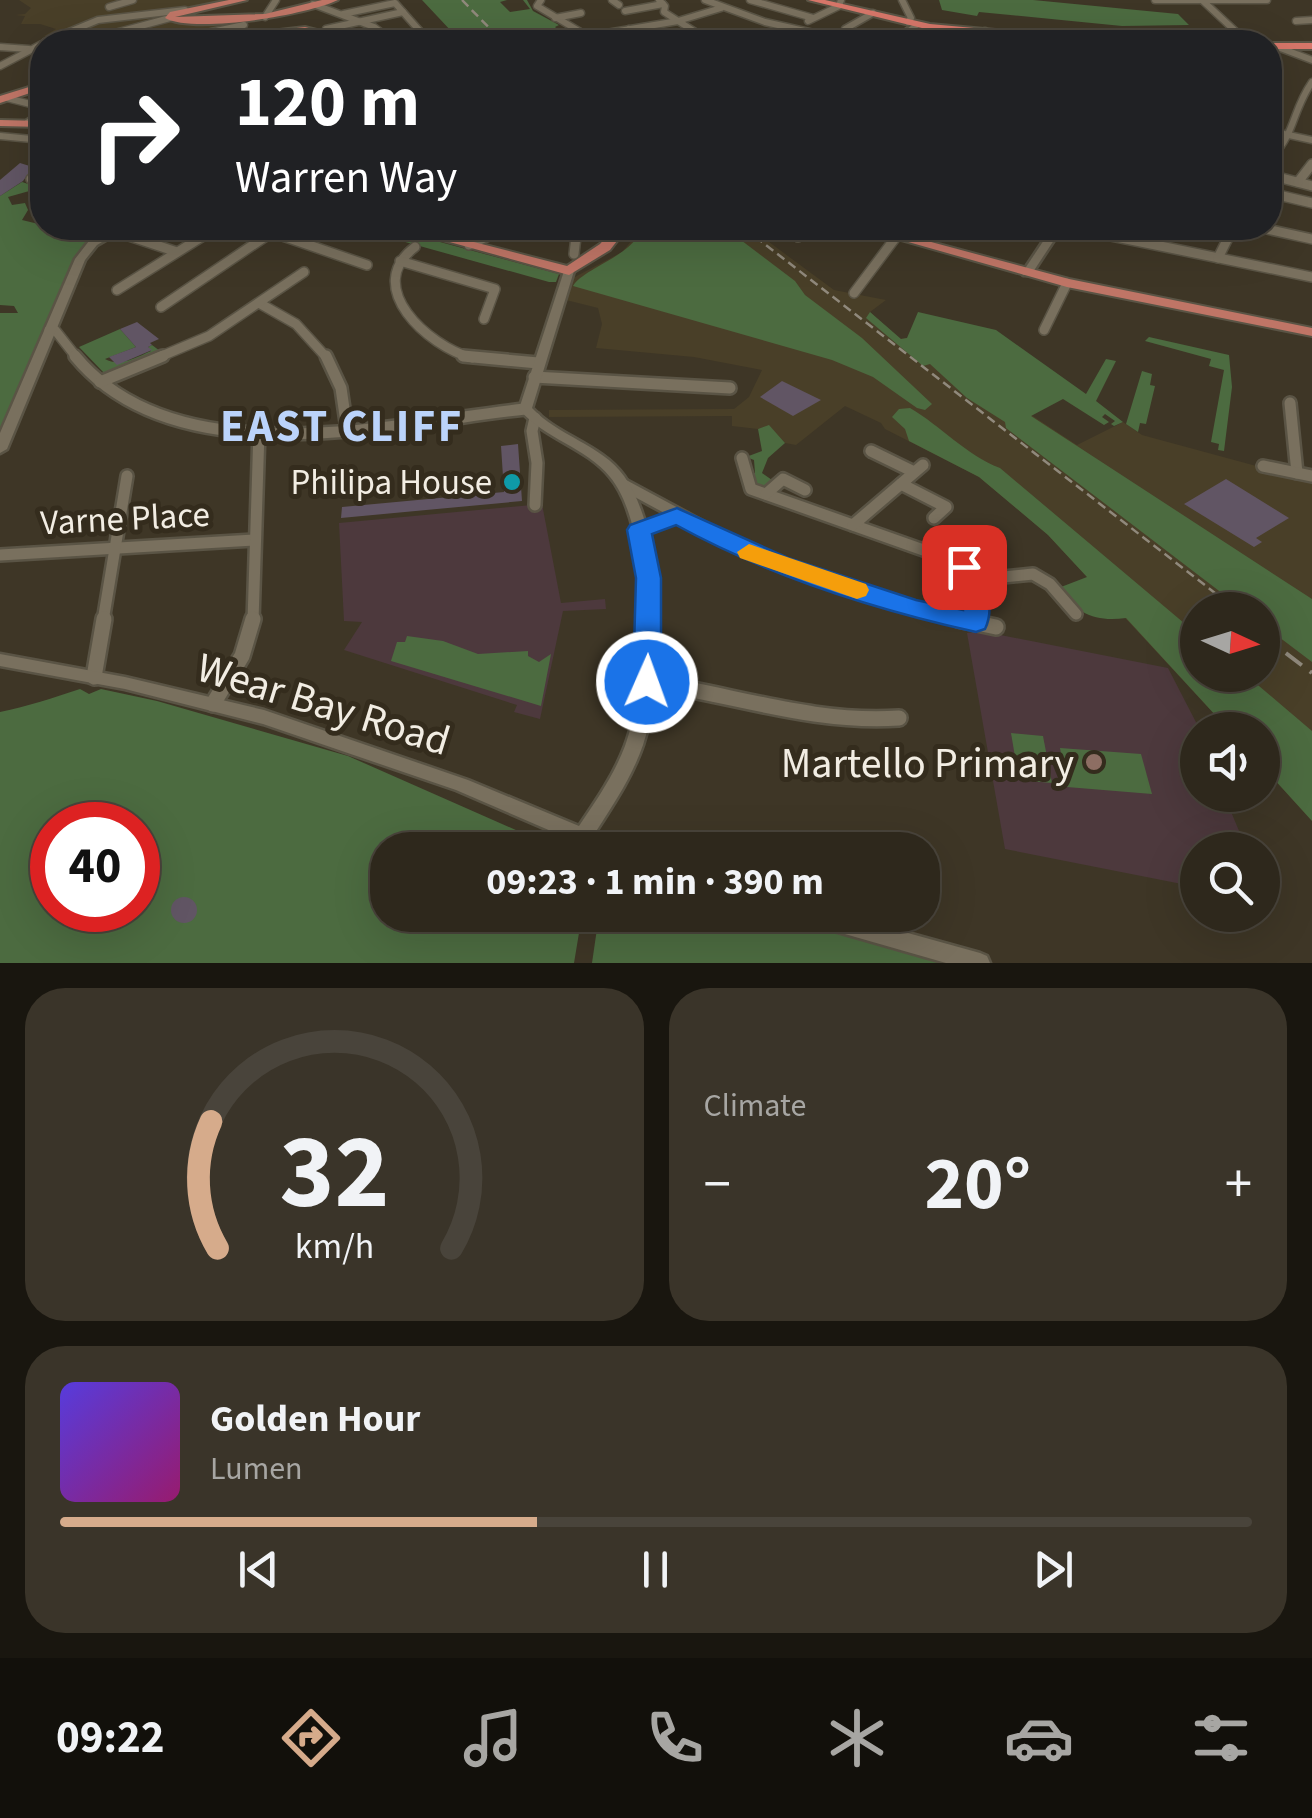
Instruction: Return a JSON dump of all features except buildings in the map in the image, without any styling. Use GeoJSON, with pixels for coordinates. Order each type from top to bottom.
{"type":"FeatureCollection","features":[{"type":"Feature","properties":{"kind":"highway"},"geometry":{"type":"LineString","coordinates":[[812,0],[840,3],[949,30]]}},
{"type":"Feature","properties":{"kind":"main road"},"geometry":{"type":"LineString","coordinates":[[168,15],[242,0]]}},
{"type":"Feature","properties":{"kind":"main road"},"geometry":{"type":"LineString","coordinates":[[231,30],[333,0]]}},
{"type":"Feature","properties":{"kind":"main road"},"geometry":{"type":"LineString","coordinates":[[292,10],[286,17],[315,30]]}},
{"type":"Feature","properties":{"kind":"main road"},"geometry":{"type":"LineString","coordinates":[[168,15],[241,24]]}},
{"type":"Feature","properties":{"kind":"main road"},"geometry":{"type":"LineString","coordinates":[[4,99],[30,90]]}},
{"type":"Feature","properties":{"kind":"main road"},"geometry":{"type":"LineString","coordinates":[[0,123],[30,123]]}},
{"type":"Feature","properties":{"kind":"main road"},"geometry":{"type":"LineString","coordinates":[[452,240],[545,266],[606,247],[611,240]]}},
{"type":"Feature","properties":{"kind":"main road"},"geometry":{"type":"LineString","coordinates":[[907,240],[1027,274],[1312,332]]}},
{"type":"Feature","properties":{"kind":"street"},"geometry":{"type":"LineString","coordinates":[[109,7],[133,0]]}},
{"type":"Feature","properties":{"kind":"street"},"geometry":{"type":"LineString","coordinates":[[265,17],[276,0]]}},
{"type":"Feature","properties":{"kind":"street"},"geometry":{"type":"LineString","coordinates":[[704,0],[797,30]]}},
{"type":"Feature","properties":{"kind":"street"},"geometry":{"type":"LineString","coordinates":[[750,0],[813,18]]}},
{"type":"Feature","properties":{"kind":"street"},"geometry":{"type":"LineString","coordinates":[[902,0],[913,23],[905,30]]}},
{"type":"Feature","properties":{"kind":"street"},"geometry":{"type":"LineString","coordinates":[[1155,0],[1267,0]]}},
{"type":"Feature","properties":{"kind":"street"},"geometry":{"type":"LineString","coordinates":[[1204,1],[1234,30]]}},
{"type":"Feature","properties":{"kind":"street"},"geometry":{"type":"LineString","coordinates":[[343,14],[394,2],[419,30]]}},
{"type":"Feature","properties":{"kind":"street"},"geometry":{"type":"LineString","coordinates":[[619,5],[661,2],[664,12],[692,30]]}},
{"type":"Feature","properties":{"kind":"street"},"geometry":{"type":"LineString","coordinates":[[538,3],[554,18],[578,30]]}},
{"type":"Feature","properties":{"kind":"street"},"geometry":{"type":"LineString","coordinates":[[792,29],[840,3]]}},
{"type":"Feature","properties":{"kind":"street"},"geometry":{"type":"LineString","coordinates":[[313,4],[380,30]]}},
{"type":"Feature","properties":{"kind":"street"},"geometry":{"type":"LineString","coordinates":[[623,30],[678,21],[720,8]]}},
{"type":"Feature","properties":{"kind":"street"},"geometry":{"type":"LineString","coordinates":[[554,18],[577,11],[588,18]]}},
{"type":"Feature","properties":{"kind":"street"},"geometry":{"type":"LineString","coordinates":[[342,30],[361,21],[403,12]]}},
{"type":"Feature","properties":{"kind":"street"},"geometry":{"type":"LineString","coordinates":[[844,29],[872,13]]}},
{"type":"Feature","properties":{"kind":"street"},"geometry":{"type":"LineString","coordinates":[[74,30],[98,20],[168,15]]}},
{"type":"Feature","properties":{"kind":"street"},"geometry":{"type":"LineString","coordinates":[[127,30],[168,15]]}},
{"type":"Feature","properties":{"kind":"street"},"geometry":{"type":"LineString","coordinates":[[1312,20],[1299,21],[1312,28]]}},
{"type":"Feature","properties":{"kind":"street"},"geometry":{"type":"LineString","coordinates":[[216,30],[241,24]]}},
{"type":"Feature","properties":{"kind":"street"},"geometry":{"type":"LineString","coordinates":[[1,62],[5,48],[29,50]]}},
{"type":"Feature","properties":{"kind":"street"},"geometry":{"type":"LineString","coordinates":[[1306,49],[1312,60]]}},
{"type":"Feature","properties":{"kind":"street"},"geometry":{"type":"LineString","coordinates":[[1,62],[29,50]]}},
{"type":"Feature","properties":{"kind":"street"},"geometry":{"type":"LineString","coordinates":[[1282,145],[1290,136],[1300,99],[1312,82]]}},
{"type":"Feature","properties":{"kind":"street"},"geometry":{"type":"LineString","coordinates":[[4,99],[30,106]]}},
{"type":"Feature","properties":{"kind":"street"},"geometry":{"type":"LineString","coordinates":[[1300,99],[1312,101]]}},
{"type":"Feature","properties":{"kind":"street"},"geometry":{"type":"LineString","coordinates":[[27,123],[30,120]]}},
{"type":"Feature","properties":{"kind":"street"},"geometry":{"type":"LineString","coordinates":[[1282,134],[1312,140]]}},
{"type":"Feature","properties":{"kind":"street"},"geometry":{"type":"LineString","coordinates":[[0,136],[30,139]]}},
{"type":"Feature","properties":{"kind":"street"},"geometry":{"type":"LineString","coordinates":[[1298,182],[1312,164]]}},
{"type":"Feature","properties":{"kind":"street"},"geometry":{"type":"LineString","coordinates":[[1282,179],[1312,186]]}},
{"type":"Feature","properties":{"kind":"street"},"geometry":{"type":"LineString","coordinates":[[1282,196],[1312,203]]}},
{"type":"Feature","properties":{"kind":"street"},"geometry":{"type":"LineString","coordinates":[[1282,232],[1312,239]]}},
{"type":"Feature","properties":{"kind":"street"},"geometry":{"type":"LineString","coordinates":[[0,449],[82,254],[99,240]]}},
{"type":"Feature","properties":{"kind":"street"},"geometry":{"type":"LineString","coordinates":[[144,240],[177,252]]}},
{"type":"Feature","properties":{"kind":"street"},"geometry":{"type":"LineString","coordinates":[[118,290],[196,240]]}},
{"type":"Feature","properties":{"kind":"street"},"geometry":{"type":"LineString","coordinates":[[161,307],[259,240]]}},
{"type":"Feature","properties":{"kind":"street"},"geometry":{"type":"LineString","coordinates":[[301,240],[367,265]]}},
{"type":"Feature","properties":{"kind":"street"},"geometry":{"type":"LineString","coordinates":[[468,244],[476,240]]}},
{"type":"Feature","properties":{"kind":"street"},"geometry":{"type":"LineString","coordinates":[[535,505],[533,478],[537,465],[530,413],[536,370],[577,256],[577,240]]}},
{"type":"Feature","properties":{"kind":"street"},"geometry":{"type":"LineString","coordinates":[[854,292],[894,240]]}},
{"type":"Feature","properties":{"kind":"street"},"geometry":{"type":"LineString","coordinates":[[1027,274],[1049,240]]}},
{"type":"Feature","properties":{"kind":"street"},"geometry":{"type":"LineString","coordinates":[[1130,240],[1312,278]]}},
{"type":"Feature","properties":{"kind":"street"},"geometry":{"type":"LineString","coordinates":[[1218,258],[1227,240]]}},
{"type":"Feature","properties":{"kind":"street"},"geometry":{"type":"LineString","coordinates":[[415,247],[400,261],[394,275],[396,290],[412,316],[437,342],[472,358],[536,370],[730,388]]}},
{"type":"Feature","properties":{"kind":"street"},"geometry":{"type":"LineString","coordinates":[[400,261],[495,288],[484,319]]}},
{"type":"Feature","properties":{"kind":"street"},"geometry":{"type":"LineString","coordinates":[[100,382],[198,342],[304,272]]}},
{"type":"Feature","properties":{"kind":"street"},"geometry":{"type":"LineString","coordinates":[[1044,330],[1067,283]]}},
{"type":"Feature","properties":{"kind":"street"},"geometry":{"type":"LineString","coordinates":[[259,303],[293,323],[333,362],[344,390],[347,429]]}},
{"type":"Feature","properties":{"kind":"street"},"geometry":{"type":"LineString","coordinates":[[49,330],[55,330],[100,382],[140,407],[180,423],[259,431],[347,429],[530,413],[601,462],[624,485],[639,530],[649,589],[647,682],[634,746],[584,832]]}},
{"type":"Feature","properties":{"kind":"street"},"geometry":{"type":"LineString","coordinates":[[1277,411],[1290,408],[1297,473]]}},
{"type":"Feature","properties":{"kind":"street"},"geometry":{"type":"LineString","coordinates":[[213,704],[242,656],[253,624],[259,431]]}},
{"type":"Feature","properties":{"kind":"street"},"geometry":{"type":"LineString","coordinates":[[853,525],[918,469],[871,452]]}},
{"type":"Feature","properties":{"kind":"street"},"geometry":{"type":"LineString","coordinates":[[742,458],[748,486],[955,561],[974,580],[976,622]]}},
{"type":"Feature","properties":{"kind":"street"},"geometry":{"type":"LineString","coordinates":[[1263,466],[1312,476]]}},
{"type":"Feature","properties":{"kind":"street"},"geometry":{"type":"LineString","coordinates":[[94,677],[127,476]]}},
{"type":"Feature","properties":{"kind":"street"},"geometry":{"type":"LineString","coordinates":[[766,494],[782,479],[805,490]]}},
{"type":"Feature","properties":{"kind":"street"},"geometry":{"type":"LineString","coordinates":[[901,484],[946,506],[934,518]]}},
{"type":"Feature","properties":{"kind":"street"},"geometry":{"type":"LineString","coordinates":[[624,485],[640,490],[677,516],[726,542],[780,564],[914,609],[996,627]]}},
{"type":"Feature","properties":{"kind":"street"},"geometry":{"type":"LineString","coordinates":[[639,530],[677,516]]}},
{"type":"Feature","properties":{"kind":"street","name":"Varne Place"},"geometry":{"type":"LineString","coordinates":[[0,555],[254,540]]}},
{"type":"Feature","properties":{"kind":"street"},"geometry":{"type":"LineString","coordinates":[[974,580],[1027,567],[1050,584],[1058,605],[1076,614]]}},
{"type":"Feature","properties":{"kind":"street","name":"Wear Bay Road"},"geometry":{"type":"LineString","coordinates":[[0,660],[213,704],[388,758],[572,832]]}},
{"type":"Feature","properties":{"kind":"street"},"geometry":{"type":"LineString","coordinates":[[647,682],[714,692],[836,720],[872,723],[900,718]]}},
{"type":"Feature","properties":{"kind":"street"},"geometry":{"type":"LineString","coordinates":[[870,932],[980,963]]}},
{"type":"Feature","properties":{"kind":"shaded area"},"geometry":{"type":"Polygon","coordinates":[[[19,0],[238,0],[199,7],[170,22],[240,24],[232,30],[54,30],[40,24],[21,24],[25,16],[15,15],[25,14],[31,8],[19,0]]]}},
{"type":"Feature","properties":{"kind":"shaded area"},"geometry":{"type":"Polygon","coordinates":[[[632,240],[766,240],[834,290],[886,300],[870,312],[900,339],[912,337],[1077,445],[1123,422],[1142,435],[1312,481],[1312,821],[1280,786],[1280,712],[1212,712],[1194,692],[1280,692],[1280,592],[1180,592],[1180,677],[1048,535],[979,477],[845,406],[796,445],[785,443],[769,426],[732,426],[732,416],[549,417],[549,410],[734,409],[749,397],[762,370],[694,357],[596,348],[602,324],[598,308],[566,300],[571,279],[622,252],[632,240]]]}},
{"type":"Feature","properties":{"kind":"shaded area"},"geometry":{"type":"Polygon","coordinates":[[[542,504],[561,603],[605,599],[606,609],[563,611],[540,719],[514,712],[517,705],[344,650],[362,622],[344,621],[339,523],[542,504]]]}},
{"type":"Feature","properties":{"kind":"shaded area","name":"Martello Primary"},"geometry":{"type":"Polygon","coordinates":[[[980,631],[1168,668],[1191,712],[1180,712],[1180,812],[1231,812],[1239,832],[1180,832],[1180,884],[1005,849],[967,633],[980,631]]]}},
{"type":"Feature","properties":{"kind":"green space"},"geometry":{"type":"Polygon","coordinates":[[[422,0],[507,0],[500,2],[510,12],[530,9],[523,0],[527,0],[533,11],[559,25],[555,27],[558,30],[450,30],[422,0]]]}},
{"type":"Feature","properties":{"kind":"green space"},"geometry":{"type":"Polygon","coordinates":[[[939,0],[1033,0],[1178,14],[1189,25],[1122,26],[979,12],[977,16],[942,10],[939,0]]]}},
{"type":"Feature","properties":{"kind":"green space"},"geometry":{"type":"Polygon","coordinates":[[[22,182],[30,185],[30,191],[8,197],[12,205],[25,203],[28,210],[22,220],[30,222],[30,240],[94,240],[72,263],[0,442],[0,313],[18,313],[14,306],[0,305],[0,196],[22,182]]]}},
{"type":"Feature","properties":{"kind":"green space"},"geometry":{"type":"Polygon","coordinates":[[[398,240],[433,240],[559,274],[556,282],[398,240]]]}},
{"type":"Feature","properties":{"kind":"green space"},"geometry":{"type":"Polygon","coordinates":[[[741,240],[862,338],[932,404],[925,410],[917,408],[873,377],[832,360],[573,286],[632,243],[741,240]]]}},
{"type":"Feature","properties":{"kind":"green space"},"geometry":{"type":"Polygon","coordinates":[[[870,312],[901,339],[907,338],[918,312],[996,330],[1086,394],[1106,359],[1116,361],[1096,401],[1123,422],[1114,426],[1111,424],[1115,421],[1105,414],[1102,417],[1109,422],[1104,425],[1063,399],[1031,416],[1312,599],[1312,662],[1280,638],[1280,592],[1220,592],[1006,428],[1005,422],[967,398],[930,364],[923,366],[866,318],[870,312]]]}},
{"type":"Feature","properties":{"kind":"green space"},"geometry":{"type":"Polygon","coordinates":[[[120,329],[136,347],[105,359],[126,361],[151,351],[148,347],[152,345],[160,351],[105,374],[79,347],[120,329]]]}},
{"type":"Feature","properties":{"kind":"green space"},"geometry":{"type":"Polygon","coordinates":[[[1149,337],[1229,355],[1232,387],[1224,451],[1211,442],[1224,370],[1209,366],[1211,359],[1145,341],[1149,337]]]}},
{"type":"Feature","properties":{"kind":"green space"},"geometry":{"type":"Polygon","coordinates":[[[1142,371],[1152,374],[1150,385],[1155,386],[1146,424],[1140,423],[1138,432],[1126,424],[1142,371]]]}},
{"type":"Feature","properties":{"kind":"green space"},"geometry":{"type":"Polygon","coordinates":[[[910,408],[976,456],[1000,468],[1180,620],[1180,677],[1126,618],[1096,617],[1073,604],[1061,587],[1087,577],[1048,535],[979,477],[909,441],[905,429],[892,417],[899,409],[910,408]]]}},
{"type":"Feature","properties":{"kind":"green space"},"geometry":{"type":"Polygon","coordinates":[[[769,425],[785,443],[768,458],[762,473],[772,480],[764,488],[753,488],[750,474],[755,473],[754,460],[746,457],[762,451],[758,429],[769,425]]]}},
{"type":"Feature","properties":{"kind":"green space"},"geometry":{"type":"Polygon","coordinates":[[[407,636],[443,641],[478,654],[528,651],[528,656],[539,662],[551,654],[541,706],[391,661],[397,642],[405,642],[407,636]]]}},
{"type":"Feature","properties":{"kind":"green space"},"geometry":{"type":"Polygon","coordinates":[[[80,689],[89,694],[101,689],[157,701],[348,756],[520,832],[370,832],[370,932],[579,932],[574,963],[0,963],[0,712],[80,689]]]}},
{"type":"Feature","properties":{"kind":"green space"},"geometry":{"type":"Polygon","coordinates":[[[1194,692],[1266,692],[1312,731],[1312,821],[1280,786],[1280,712],[1212,712],[1194,692]]]}},
{"type":"Feature","properties":{"kind":"green space"},"geometry":{"type":"Polygon","coordinates":[[[1011,733],[1043,736],[1052,783],[1019,780],[1011,733]]]}},
{"type":"Feature","properties":{"kind":"green space"},"geometry":{"type":"Polygon","coordinates":[[[1060,748],[1141,754],[1152,794],[1067,787],[1060,748]]]}},
{"type":"Feature","properties":{"kind":"green space"},"geometry":{"type":"Polygon","coordinates":[[[597,932],[849,932],[950,963],[592,963],[597,932]]]}},
{"type":"Feature","properties":{"kind":"railway"},"geometry":{"type":"LineString","coordinates":[[462,0],[491,30]]}},
{"type":"Feature","properties":{"kind":"railway"},"geometry":{"type":"LineString","coordinates":[[759,240],[1214,592]]}},
{"type":"Feature","properties":{"kind":"railway"},"geometry":{"type":"LineString","coordinates":[[1280,649],[1312,673]]}},
{"type":"Feature","properties":{"kind":"slow traffic"},"geometry":{"type":"LineString","coordinates":[[749,552],[857,590]]}},
{"type":"Feature","properties":{"kind":"place","name":"Philipa House"},"geometry":{"type":"Point","coordinates":[512,482]}},
{"type":"Feature","properties":{"kind":"place","name":"Martello Primary"},"geometry":{"type":"Point","coordinates":[1094,762]}},
{"type":"Feature","properties":{"kind":"district","name":"EAST CLIFF"},"geometry":{"type":"Point","coordinates":[342,425]}},
{"type":"Feature","properties":{"kind":"route"},"geometry":{"type":"LineString","coordinates":[[647,682],[650,601],[639,530],[677,516],[780,564],[914,609],[976,622],[974,580],[964,567]]}}]}
